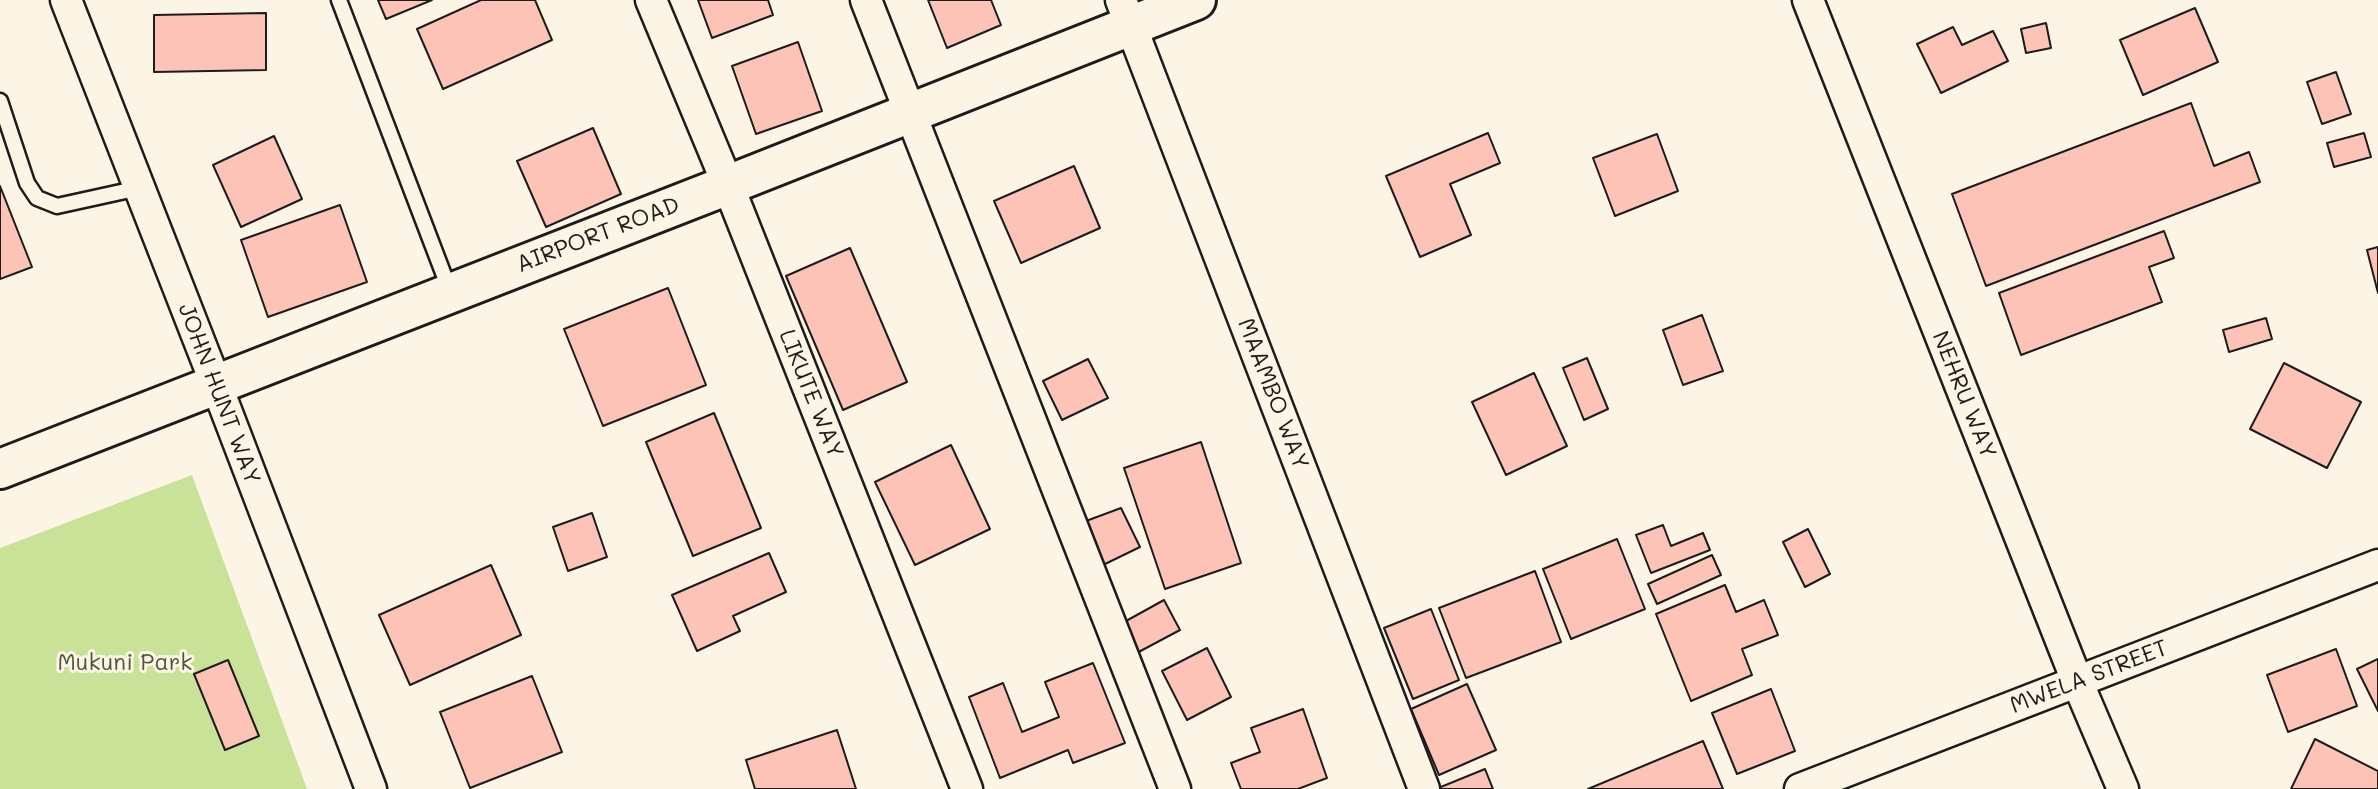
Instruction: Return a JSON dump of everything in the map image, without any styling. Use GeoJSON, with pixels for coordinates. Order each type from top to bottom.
{"type":"FeatureCollection","features":[{"type":"Feature","properties":{"kind":"street","name":"JOHN HUNT WAY"},"geometry":{"type":"LineString","coordinates":[[66,0],[371,789]]}},
{"type":"Feature","properties":{"kind":"street","name":"LIKUTE WAY"},"geometry":{"type":"LineString","coordinates":[[651,0],[728,185],[967,789]]}},
{"type":"Feature","properties":{"kind":"street"},"geometry":{"type":"LineString","coordinates":[[866,0],[1175,789]]}},
{"type":"Feature","properties":{"kind":"street","name":"AIRPORT ROAD"},"geometry":{"type":"LineString","coordinates":[[0,469],[909,113],[1126,13],[1196,0]]}},
{"type":"Feature","properties":{"kind":"street","name":"NEHRU WAY"},"geometry":{"type":"LineString","coordinates":[[1808,0],[2077,681],[2123,789]]}},
{"type":"Feature","properties":{"kind":"street","name":"MAAMBO WAY"},"geometry":{"type":"LineString","coordinates":[[1126,13],[1424,789]]}},
{"type":"Feature","properties":{"kind":"street","name":"MWELA STREET"},"geometry":{"type":"LineString","coordinates":[[1800,789],[2378,565]]}},
{"type":"Feature","properties":{"kind":"lane"},"geometry":{"type":"LineString","coordinates":[[339,0],[451,292]]}},
{"type":"Feature","properties":{"kind":"lane"},"geometry":{"type":"LineString","coordinates":[[0,101],[27,183],[37,198],[57,206],[139,188]]}},
{"type":"Feature","properties":{"kind":"green space","name":"Mukuni Park"},"geometry":{"type":"Polygon","coordinates":[[[192,475],[307,789],[0,789],[0,548],[192,475]]]}},
{"type":"Feature","properties":{"kind":"building"},"geometry":{"type":"Polygon","coordinates":[[[378,0],[432,0],[386,19],[378,0]]]}},
{"type":"Feature","properties":{"kind":"building"},"geometry":{"type":"Polygon","coordinates":[[[481,0],[535,0],[552,40],[443,89],[417,29],[481,0]]]}},
{"type":"Feature","properties":{"kind":"building"},"geometry":{"type":"Polygon","coordinates":[[[698,0],[768,0],[773,15],[712,38],[698,0]]]}},
{"type":"Feature","properties":{"kind":"building"},"geometry":{"type":"Polygon","coordinates":[[[928,0],[991,0],[1001,25],[947,48],[928,0]]]}},
{"type":"Feature","properties":{"kind":"building"},"geometry":{"type":"Polygon","coordinates":[[[2195,8],[2218,62],[2143,95],[2120,40],[2195,8]]]}},
{"type":"Feature","properties":{"kind":"building"},"geometry":{"type":"Polygon","coordinates":[[[266,13],[266,70],[154,72],[154,15],[266,13]]]}},
{"type":"Feature","properties":{"kind":"building"},"geometry":{"type":"Polygon","coordinates":[[[2046,23],[2051,48],[2026,53],[2021,29],[2046,23]]]}},
{"type":"Feature","properties":{"kind":"building"},"geometry":{"type":"Polygon","coordinates":[[[1953,27],[1962,45],[1993,31],[2008,61],[1941,93],[1917,44],[1953,27]]]}},
{"type":"Feature","properties":{"kind":"building"},"geometry":{"type":"Polygon","coordinates":[[[798,42],[822,111],[756,134],[732,66],[798,42]]]}},
{"type":"Feature","properties":{"kind":"building"},"geometry":{"type":"Polygon","coordinates":[[[2336,72],[2351,114],[2322,124],[2307,82],[2336,72]]]}},
{"type":"Feature","properties":{"kind":"building"},"geometry":{"type":"Polygon","coordinates":[[[2191,103],[2214,166],[2249,152],[2260,182],[1986,286],[1952,194],[2191,103]]]}},
{"type":"Feature","properties":{"kind":"building"},"geometry":{"type":"Polygon","coordinates":[[[593,128],[621,194],[546,227],[517,161],[593,128]]]}},
{"type":"Feature","properties":{"kind":"building"},"geometry":{"type":"Polygon","coordinates":[[[1488,133],[1500,163],[1450,184],[1471,235],[1420,257],[1386,176],[1488,133]]]}},
{"type":"Feature","properties":{"kind":"building"},"geometry":{"type":"Polygon","coordinates":[[[2364,133],[2371,157],[2334,167],[2327,143],[2364,133]]]}},
{"type":"Feature","properties":{"kind":"building"},"geometry":{"type":"Polygon","coordinates":[[[1657,134],[1678,191],[1615,216],[1593,158],[1657,134]]]}},
{"type":"Feature","properties":{"kind":"building"},"geometry":{"type":"Polygon","coordinates":[[[274,136],[302,199],[241,227],[213,165],[274,136]]]}},
{"type":"Feature","properties":{"kind":"building"},"geometry":{"type":"Polygon","coordinates":[[[1074,166],[1100,228],[1021,263],[994,201],[1074,166]]]}},
{"type":"Feature","properties":{"kind":"building"},"geometry":{"type":"Polygon","coordinates":[[[0,186],[32,267],[0,279],[0,186]]]}},
{"type":"Feature","properties":{"kind":"building"},"geometry":{"type":"Polygon","coordinates":[[[340,205],[367,282],[268,317],[241,240],[340,205]]]}},
{"type":"Feature","properties":{"kind":"building"},"geometry":{"type":"Polygon","coordinates":[[[2164,231],[2174,258],[2149,267],[2162,302],[2021,355],[1999,293],[2164,231]]]}},
{"type":"Feature","properties":{"kind":"building"},"geometry":{"type":"Polygon","coordinates":[[[2378,247],[2378,293],[2367,250],[2378,247]]]}},
{"type":"Feature","properties":{"kind":"building"},"geometry":{"type":"Polygon","coordinates":[[[850,248],[907,382],[843,410],[786,276],[850,248]]]}},
{"type":"Feature","properties":{"kind":"building"},"geometry":{"type":"Polygon","coordinates":[[[668,288],[706,385],[603,426],[564,329],[668,288]]]}},
{"type":"Feature","properties":{"kind":"building"},"geometry":{"type":"Polygon","coordinates":[[[1702,315],[1723,371],[1683,385],[1663,330],[1702,315]]]}},
{"type":"Feature","properties":{"kind":"building"},"geometry":{"type":"Polygon","coordinates":[[[2266,318],[2272,339],[2229,352],[2223,330],[2266,318]]]}},
{"type":"Feature","properties":{"kind":"building"},"geometry":{"type":"Polygon","coordinates":[[[1587,358],[1608,409],[1584,420],[1563,368],[1587,358]]]}},
{"type":"Feature","properties":{"kind":"building"},"geometry":{"type":"Polygon","coordinates":[[[1088,359],[1108,398],[1062,420],[1043,381],[1088,359]]]}},
{"type":"Feature","properties":{"kind":"building"},"geometry":{"type":"Polygon","coordinates":[[[2284,363],[2361,402],[2327,468],[2250,429],[2284,363]]]}},
{"type":"Feature","properties":{"kind":"building"},"geometry":{"type":"Polygon","coordinates":[[[1534,373],[1567,446],[1506,475],[1472,402],[1534,373]]]}},
{"type":"Feature","properties":{"kind":"building"},"geometry":{"type":"Polygon","coordinates":[[[714,413],[761,528],[693,556],[646,442],[714,413]]]}},
{"type":"Feature","properties":{"kind":"building"},"geometry":{"type":"Polygon","coordinates":[[[1201,442],[1241,563],[1165,589],[1124,468],[1201,442]]]}},
{"type":"Feature","properties":{"kind":"building"},"geometry":{"type":"Polygon","coordinates":[[[951,445],[990,529],[915,565],[875,482],[951,445]]]}},
{"type":"Feature","properties":{"kind":"building"},"geometry":{"type":"Polygon","coordinates":[[[1121,508],[1140,547],[1103,565],[1086,521],[1121,508]]]}},
{"type":"Feature","properties":{"kind":"building"},"geometry":{"type":"Polygon","coordinates":[[[592,513],[607,557],[568,571],[553,527],[592,513]]]}},
{"type":"Feature","properties":{"kind":"building"},"geometry":{"type":"Polygon","coordinates":[[[1663,525],[1671,546],[1703,533],[1710,550],[1651,573],[1636,535],[1663,525]]]}},
{"type":"Feature","properties":{"kind":"building"},"geometry":{"type":"Polygon","coordinates":[[[1808,529],[1830,574],[1805,587],[1783,542],[1808,529]]]}},
{"type":"Feature","properties":{"kind":"building"},"geometry":{"type":"Polygon","coordinates":[[[1617,539],[1645,609],[1571,639],[1543,569],[1617,539]]]}},
{"type":"Feature","properties":{"kind":"building"},"geometry":{"type":"Polygon","coordinates":[[[769,553],[786,592],[733,616],[740,631],[697,651],[672,595],[769,553]]]}},
{"type":"Feature","properties":{"kind":"building"},"geometry":{"type":"Polygon","coordinates":[[[1712,555],[1721,575],[1657,604],[1648,584],[1712,555]]]}},
{"type":"Feature","properties":{"kind":"building"},"geometry":{"type":"Polygon","coordinates":[[[491,565],[521,635],[410,685],[379,615],[491,565]]]}},
{"type":"Feature","properties":{"kind":"building"},"geometry":{"type":"Polygon","coordinates":[[[1535,571],[1561,642],[1466,678],[1439,608],[1535,571]]]}},
{"type":"Feature","properties":{"kind":"building"},"geometry":{"type":"Polygon","coordinates":[[[1725,585],[1736,612],[1764,600],[1778,635],[1742,649],[1752,675],[1691,701],[1656,614],[1725,585]]]}},
{"type":"Feature","properties":{"kind":"building"},"geometry":{"type":"Polygon","coordinates":[[[1164,600],[1180,630],[1133,655],[1117,626],[1164,600]]]}},
{"type":"Feature","properties":{"kind":"building"},"geometry":{"type":"Polygon","coordinates":[[[1431,609],[1459,680],[1413,699],[1384,628],[1431,609]]]}},
{"type":"Feature","properties":{"kind":"building"},"geometry":{"type":"Polygon","coordinates":[[[1207,648],[1231,697],[1187,720],[1162,671],[1207,648]]]}},
{"type":"Feature","properties":{"kind":"building"},"geometry":{"type":"Polygon","coordinates":[[[2336,649],[2357,706],[2288,732],[2267,675],[2336,649]]]}},
{"type":"Feature","properties":{"kind":"building"},"geometry":{"type":"Polygon","coordinates":[[[2378,659],[2378,711],[2357,669],[2378,659]]]}},
{"type":"Feature","properties":{"kind":"building"},"geometry":{"type":"Polygon","coordinates":[[[228,660],[259,736],[225,750],[194,674],[228,660]]]}},
{"type":"Feature","properties":{"kind":"building"},"geometry":{"type":"Polygon","coordinates":[[[1093,663],[1125,743],[1073,763],[1068,750],[1000,778],[969,697],[1003,683],[1022,732],[1059,717],[1045,682],[1093,663]]]}},
{"type":"Feature","properties":{"kind":"building"},"geometry":{"type":"Polygon","coordinates":[[[532,676],[562,752],[470,788],[440,712],[532,676]]]}},
{"type":"Feature","properties":{"kind":"building"},"geometry":{"type":"Polygon","coordinates":[[[1467,684],[1496,750],[1439,775],[1411,709],[1467,684]]]}},
{"type":"Feature","properties":{"kind":"building"},"geometry":{"type":"Polygon","coordinates":[[[1771,689],[1795,751],[1737,774],[1712,713],[1771,689]]]}},
{"type":"Feature","properties":{"kind":"building"},"geometry":{"type":"Polygon","coordinates":[[[1303,709],[1327,778],[1298,789],[1241,789],[1231,763],[1260,752],[1251,728],[1303,709]]]}},
{"type":"Feature","properties":{"kind":"building"},"geometry":{"type":"Polygon","coordinates":[[[837,730],[856,789],[755,789],[746,760],[837,730]]]}},
{"type":"Feature","properties":{"kind":"building"},"geometry":{"type":"Polygon","coordinates":[[[2315,739],[2378,771],[2378,789],[2291,789],[2315,739]]]}},
{"type":"Feature","properties":{"kind":"building"},"geometry":{"type":"Polygon","coordinates":[[[1703,741],[1723,789],[1588,789],[1703,741]]]}},
{"type":"Feature","properties":{"kind":"building"},"geometry":{"type":"Polygon","coordinates":[[[1485,769],[1493,789],[1436,789],[1485,769]]]}}]}
